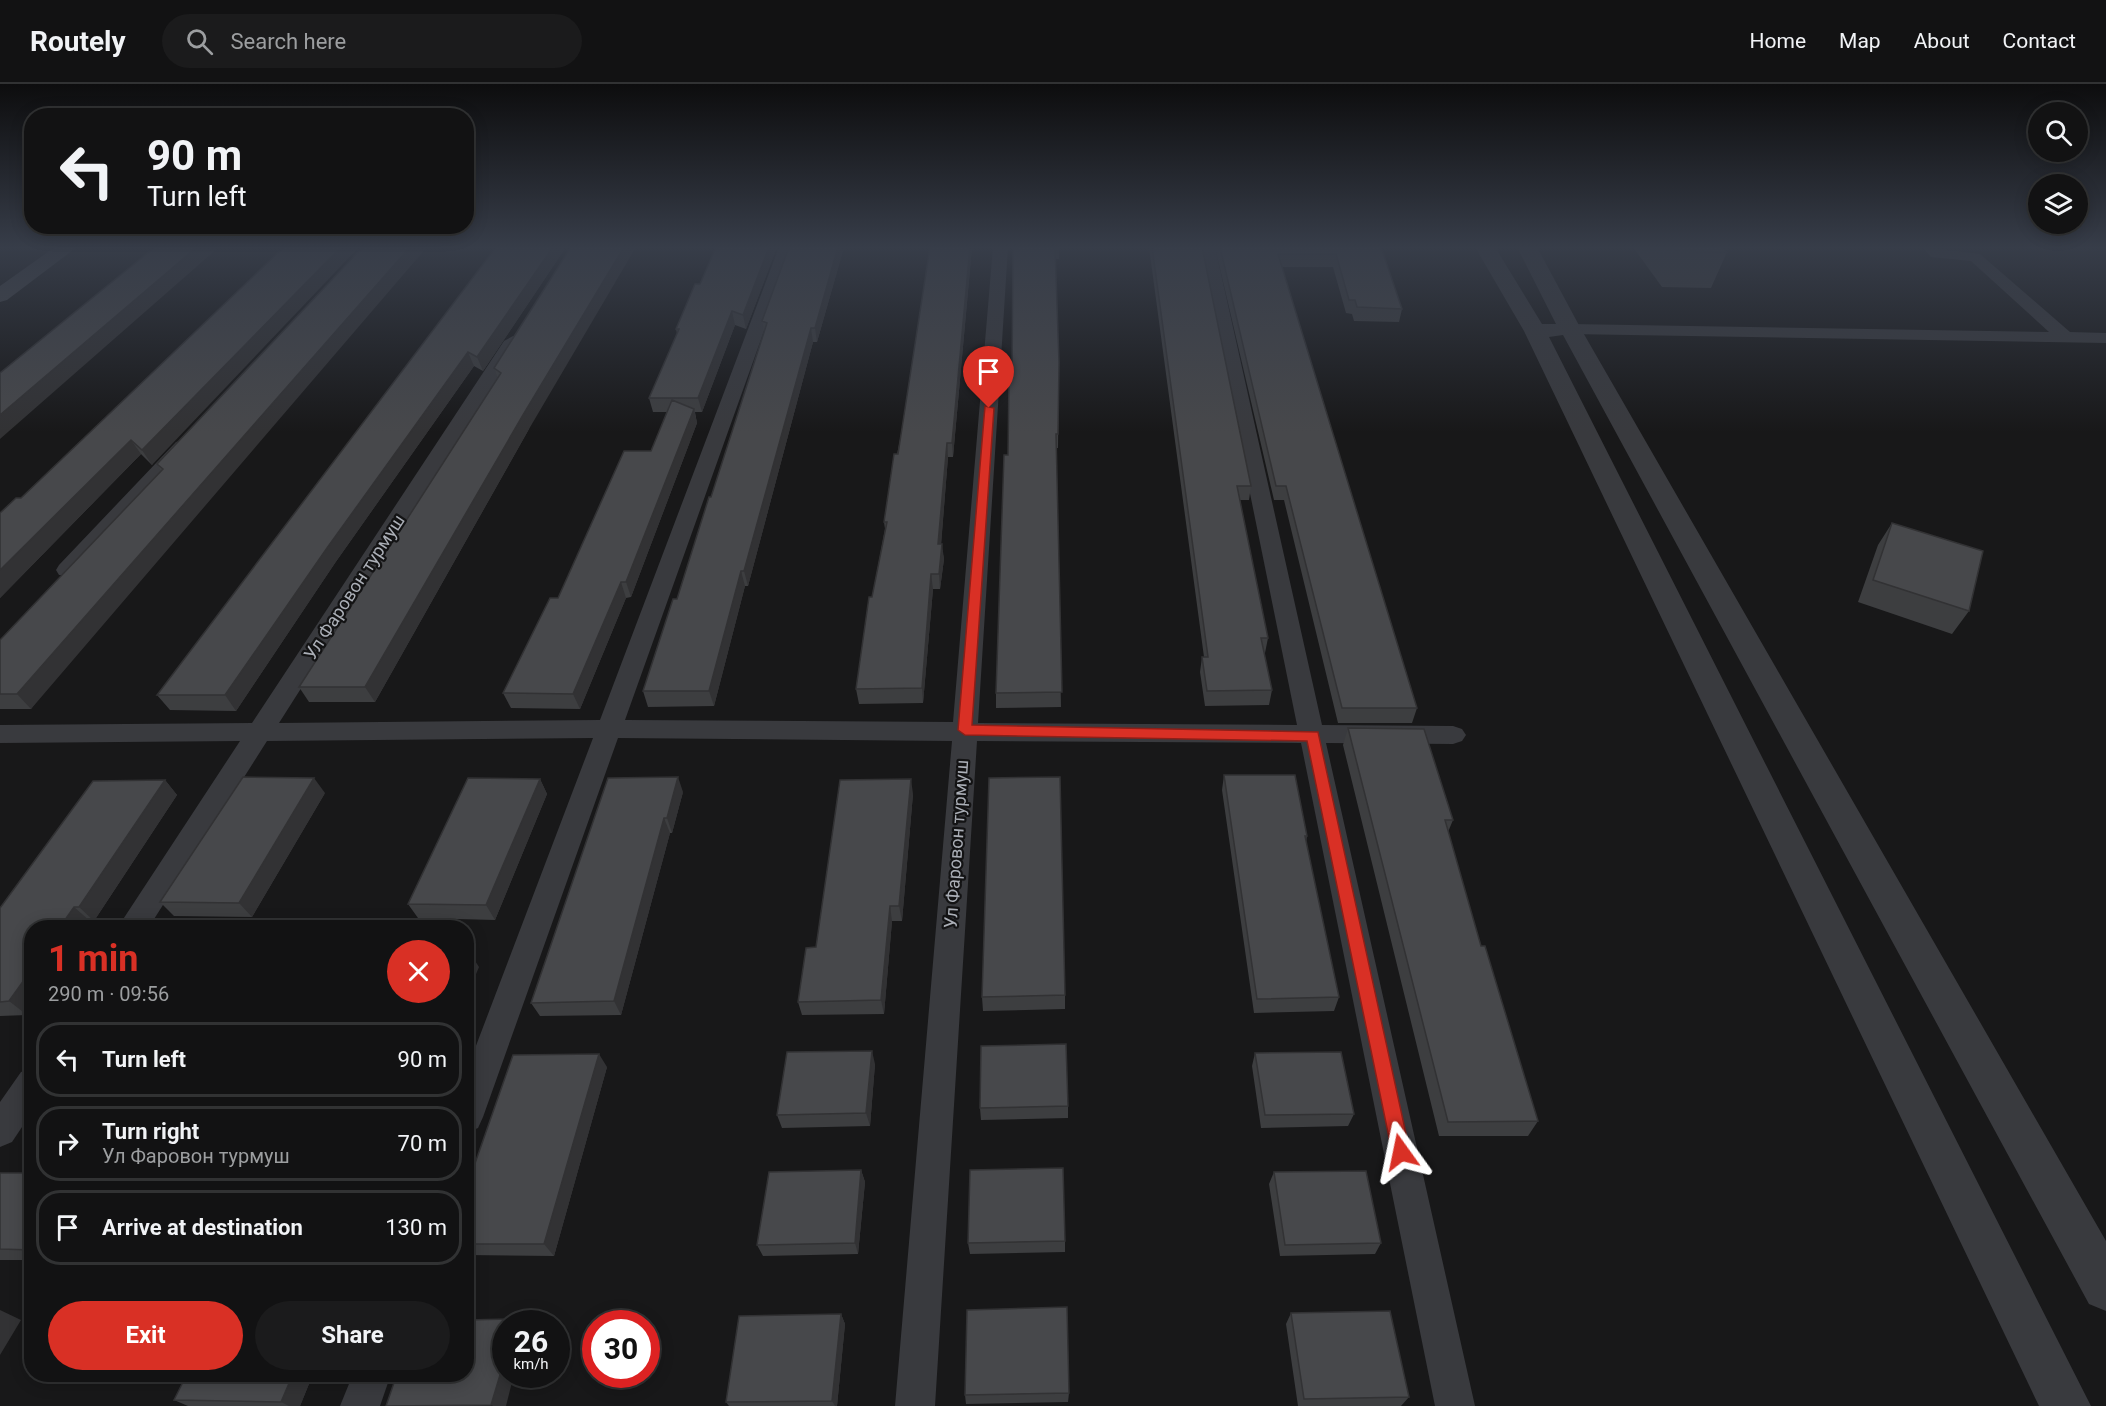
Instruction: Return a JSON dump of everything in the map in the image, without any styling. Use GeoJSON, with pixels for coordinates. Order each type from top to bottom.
{"type":"FeatureCollection","features":[{"type":"Feature","properties":{"kind":"street"},"geometry":{"type":"LineString","coordinates":[[474,1095],[763,309]]}},
{"type":"Feature","properties":{"kind":"street","name":"Ул Фаровон турмуш"},"geometry":{"type":"LineString","coordinates":[[915,1406],[996,309]]}},
{"type":"Feature","properties":{"kind":"street"},"geometry":{"type":"LineString","coordinates":[[1221,309],[1455,1406]]}},
{"type":"Feature","properties":{"kind":"street"},"geometry":{"type":"LineString","coordinates":[[1536,309],[1553,330],[2106,1287]]}},
{"type":"Feature","properties":{"kind":"street"},"geometry":{"type":"LineString","coordinates":[[1546,309],[1553,330],[2066,1406]]}},
{"type":"Feature","properties":{"kind":"street"},"geometry":{"type":"LineString","coordinates":[[2033,309],[2065,337]]}},
{"type":"Feature","properties":{"kind":"street","name":"Ул Фаровон турмуш"},"geometry":{"type":"LineString","coordinates":[[138,920],[524,326]]}},
{"type":"Feature","properties":{"kind":"street"},"geometry":{"type":"LineString","coordinates":[[1553,330],[2106,338]]}},
{"type":"Feature","properties":{"kind":"street"},"geometry":{"type":"LineString","coordinates":[[56,582],[193,436]]}},
{"type":"Feature","properties":{"kind":"street"},"geometry":{"type":"LineString","coordinates":[[0,734],[609,729],[965,730],[1313,736],[1453,735]]}},
{"type":"Feature","properties":{"kind":"street"},"geometry":{"type":"LineString","coordinates":[[0,1131],[24,1095]]}},
{"type":"Feature","properties":{"kind":"street"},"geometry":{"type":"LineString","coordinates":[[360,1406],[369,1382]]}},
{"type":"Feature","properties":{"kind":"building"},"geometry":{"type":"Polygon","coordinates":[[[79,309],[125,309],[0,415],[0,373],[79,309]]]}},
{"type":"Feature","properties":{"kind":"building"},"geometry":{"type":"Polygon","coordinates":[[[219,309],[281,309],[142,450],[131,440],[0,570],[0,513],[16,498],[21,498],[219,309]]]}},
{"type":"Feature","properties":{"kind":"building"},"geometry":{"type":"Polygon","coordinates":[[[304,309],[356,309],[17,694],[0,694],[0,640],[163,469],[157,464],[304,309]]]}},
{"type":"Feature","properties":{"kind":"building"},"geometry":{"type":"Polygon","coordinates":[[[449,309],[510,309],[477,357],[468,352],[225,695],[157,695],[449,309]]]}},
{"type":"Feature","properties":{"kind":"building"},"geometry":{"type":"Polygon","coordinates":[[[532,309],[587,309],[365,687],[299,687],[501,373],[494,368],[532,309]]]}},
{"type":"Feature","properties":{"kind":"building"},"geometry":{"type":"Polygon","coordinates":[[[685,309],[745,309],[743,315],[732,311],[698,398],[649,398],[679,329],[676,329],[685,309]]]}},
{"type":"Feature","properties":{"kind":"building"},"geometry":{"type":"Polygon","coordinates":[[[766,309],[820,309],[815,328],[811,328],[709,691],[643,691],[673,599],[677,599],[767,323],[762,321],[766,309]]]}},
{"type":"Feature","properties":{"kind":"building"},"geometry":{"type":"Polygon","coordinates":[[[920,309],[964,309],[952,443],[947,443],[938,544],[942,544],[939,574],[931,574],[922,688],[856,689],[869,597],[872,597],[887,522],[884,522],[894,454],[898,454],[920,309]]]}},
{"type":"Feature","properties":{"kind":"building"},"geometry":{"type":"Polygon","coordinates":[[[1013,309],[1057,309],[1059,362],[1058,434],[1056,434],[1062,692],[996,693],[1004,455],[1008,455],[1009,377],[1012,377],[1013,309]]]}},
{"type":"Feature","properties":{"kind":"building"},"geometry":{"type":"Polygon","coordinates":[[[1160,309],[1215,309],[1251,486],[1237,486],[1268,638],[1261,638],[1272,690],[1207,691],[1202,657],[1208,657],[1160,309]]]}},
{"type":"Feature","properties":{"kind":"building"},"geometry":{"type":"Polygon","coordinates":[[[1234,309],[1295,309],[1417,708],[1342,708],[1286,486],[1276,486],[1234,309]]]}},
{"type":"Feature","properties":{"kind":"building"},"geometry":{"type":"Polygon","coordinates":[[[672,400],[694,409],[626,582],[621,582],[573,694],[503,693],[550,598],[558,598],[624,451],[651,451],[672,400]]]}},
{"type":"Feature","properties":{"kind":"building"},"geometry":{"type":"Polygon","coordinates":[[[1892,523],[1983,551],[1969,611],[1873,580],[1892,523]]]}},
{"type":"Feature","properties":{"kind":"building"},"geometry":{"type":"Polygon","coordinates":[[[1348,728],[1424,729],[1453,820],[1445,820],[1481,946],[1485,946],[1538,1121],[1448,1122],[1348,728]]]}},
{"type":"Feature","properties":{"kind":"building"},"geometry":{"type":"Polygon","coordinates":[[[1224,775],[1295,775],[1307,836],[1305,836],[1339,997],[1257,999],[1224,775]]]}},
{"type":"Feature","properties":{"kind":"building"},"geometry":{"type":"Polygon","coordinates":[[[243,777],[314,778],[239,903],[160,902],[243,777]]]}},
{"type":"Feature","properties":{"kind":"building"},"geometry":{"type":"Polygon","coordinates":[[[678,777],[667,818],[664,818],[614,1001],[531,1003],[608,778],[678,777]]]}},
{"type":"Feature","properties":{"kind":"building"},"geometry":{"type":"Polygon","coordinates":[[[1060,777],[1065,995],[982,997],[989,778],[1060,777]]]}},
{"type":"Feature","properties":{"kind":"building"},"geometry":{"type":"Polygon","coordinates":[[[468,778],[540,779],[486,905],[408,904],[468,778]]]}},
{"type":"Feature","properties":{"kind":"building"},"geometry":{"type":"Polygon","coordinates":[[[911,779],[899,906],[890,906],[881,1000],[798,1002],[806,948],[816,947],[840,780],[911,779]]]}},
{"type":"Feature","properties":{"kind":"building"},"geometry":{"type":"Polygon","coordinates":[[[165,780],[79,907],[74,907],[65,920],[24,920],[24,980],[9,1001],[0,1002],[0,908],[93,781],[165,780]]]}},
{"type":"Feature","properties":{"kind":"building"},"geometry":{"type":"Polygon","coordinates":[[[1066,1044],[1068,1106],[980,1108],[981,1046],[1066,1044]]]}},
{"type":"Feature","properties":{"kind":"building"},"geometry":{"type":"Polygon","coordinates":[[[872,1051],[866,1113],[777,1115],[787,1052],[872,1051]]]}},
{"type":"Feature","properties":{"kind":"building"},"geometry":{"type":"Polygon","coordinates":[[[1341,1052],[1354,1114],[1265,1115],[1255,1053],[1341,1052]]]}},
{"type":"Feature","properties":{"kind":"building"},"geometry":{"type":"Polygon","coordinates":[[[599,1054],[544,1244],[474,1244],[474,1166],[513,1055],[599,1054]]]}},
{"type":"Feature","properties":{"kind":"building"},"geometry":{"type":"Polygon","coordinates":[[[1063,1168],[1065,1241],[968,1243],[970,1170],[1063,1168]]]}},
{"type":"Feature","properties":{"kind":"building"},"geometry":{"type":"Polygon","coordinates":[[[861,1170],[855,1243],[757,1245],[769,1172],[861,1170]]]}},
{"type":"Feature","properties":{"kind":"building"},"geometry":{"type":"Polygon","coordinates":[[[1366,1171],[1381,1243],[1285,1245],[1274,1172],[1366,1171]]]}},
{"type":"Feature","properties":{"kind":"building"},"geometry":{"type":"Polygon","coordinates":[[[0,1173],[24,1173],[24,1250],[0,1249],[0,1173]]]}},
{"type":"Feature","properties":{"kind":"building"},"geometry":{"type":"Polygon","coordinates":[[[1067,1307],[1069,1393],[965,1395],[967,1310],[1067,1307]]]}},
{"type":"Feature","properties":{"kind":"building"},"geometry":{"type":"Polygon","coordinates":[[[1390,1311],[1409,1397],[1304,1399],[1291,1313],[1390,1311]]]}},
{"type":"Feature","properties":{"kind":"building"},"geometry":{"type":"Polygon","coordinates":[[[841,1314],[832,1401],[726,1402],[739,1316],[841,1314]]]}},
{"type":"Feature","properties":{"kind":"building"},"geometry":{"type":"Polygon","coordinates":[[[492,1319],[492,1388],[496,1388],[491,1405],[386,1406],[394,1382],[474,1382],[474,1320],[492,1319]]]}},
{"type":"Feature","properties":{"kind":"building"},"geometry":{"type":"Polygon","coordinates":[[[183,1382],[290,1382],[281,1402],[174,1400],[183,1382]]]}},
{"type":"Feature","properties":{"kind":"route"},"geometry":{"type":"LineString","coordinates":[[989,408],[965,730],[1313,736],[1401,1152]]}}]}
